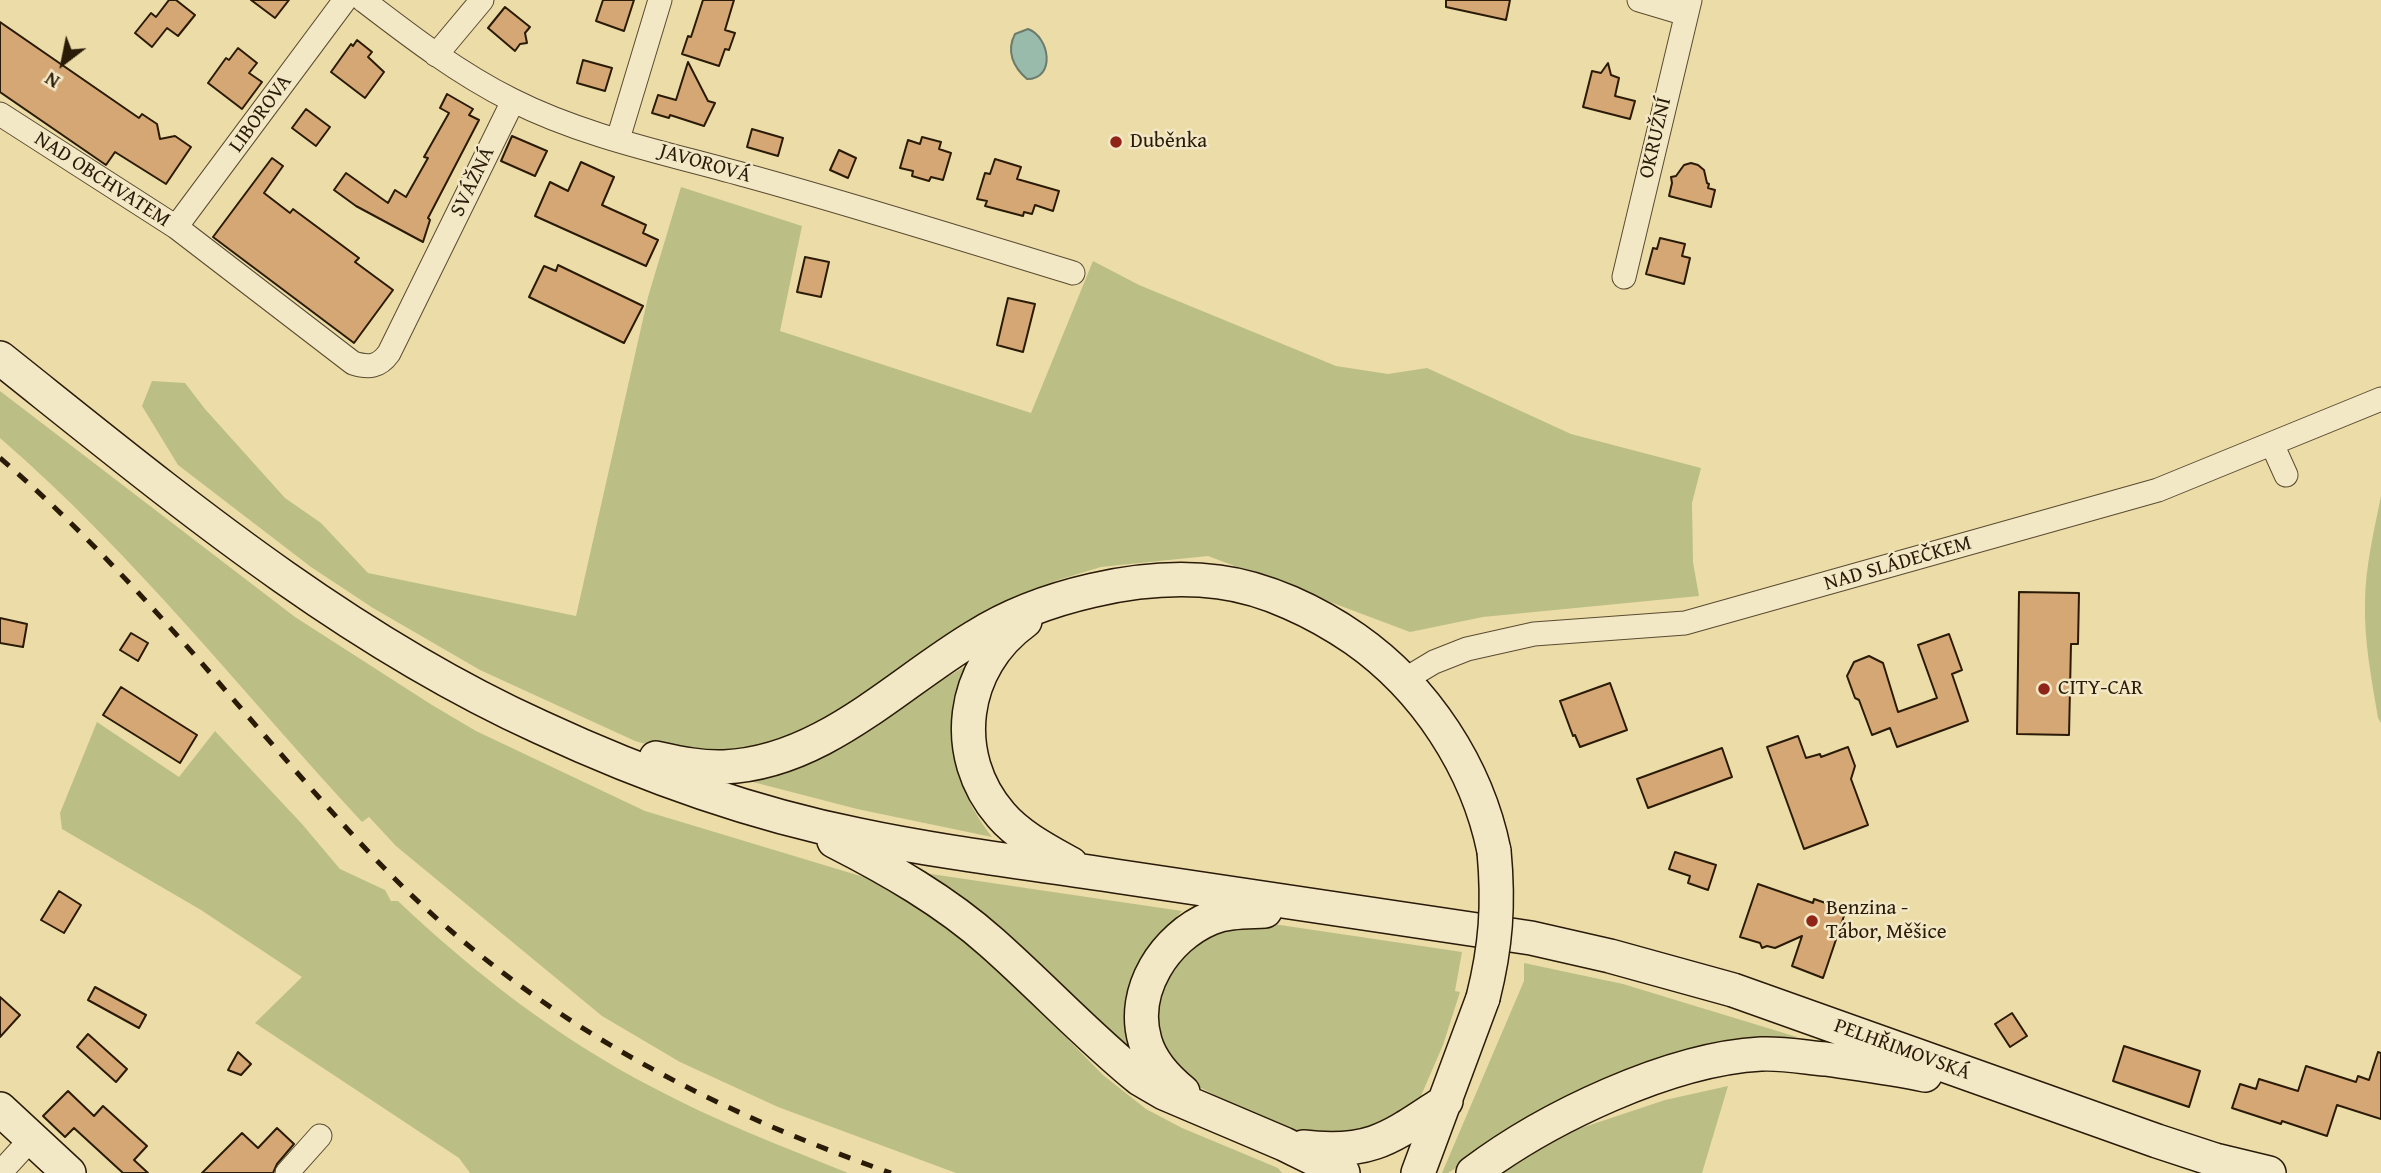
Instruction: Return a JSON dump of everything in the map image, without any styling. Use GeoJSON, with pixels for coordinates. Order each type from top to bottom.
{"type":"FeatureCollection","features":[{"type":"Feature","properties":{"kind":"main road"},"geometry":{"type":"LineString","coordinates":[[0,358],[212,524],[339,616],[406,658],[536,726],[666,779],[772,814],[892,842],[1354,911]]}},
{"type":"Feature","properties":{"kind":"main road"},"geometry":{"type":"LineString","coordinates":[[536,726],[632,754],[702,767],[724,767],[775,759],[839,729],[936,660],[978,634],[1088,590],[1151,581],[1219,582],[1259,592],[1336,626],[1366,647],[1404,680],[1433,716],[1456,750],[1479,800],[1489,826],[1494,851],[1497,929],[1492,964],[1483,998],[1418,1173]]}},
{"type":"Feature","properties":{"kind":"main road"},"geometry":{"type":"LineString","coordinates":[[1050,603],[1020,624],[984,668],[971,699],[967,735],[976,773],[1001,815],[1026,837],[1084,871]]}},
{"type":"Feature","properties":{"kind":"main road"},"geometry":{"type":"LineString","coordinates":[[772,814],[856,852],[956,914],[990,941],[1140,1079],[1164,1093],[1284,1144],[1343,1173]]}},
{"type":"Feature","properties":{"kind":"main road"},"geometry":{"type":"LineString","coordinates":[[1214,1114],[1181,1091],[1165,1075],[1144,1041],[1143,1002],[1147,985],[1161,958],[1196,926],[1226,914],[1270,910],[1354,911]]}},
{"type":"Feature","properties":{"kind":"main road","name":"PELHŘIMOVSKÁ"},"geometry":{"type":"LineString","coordinates":[[1354,911],[1531,939],[1610,956],[1733,990],[2180,1149],[2269,1173]]}},
{"type":"Feature","properties":{"kind":"main road"},"geometry":{"type":"LineString","coordinates":[[1473,1173],[1527,1138],[1616,1092],[1693,1067],[1746,1055],[1780,1054],[1874,1066],[2034,1097]]}},
{"type":"Feature","properties":{"kind":"main road"},"geometry":{"type":"LineString","coordinates":[[1284,1144],[1337,1150],[1364,1146],[1397,1133],[1446,1101]]}},
{"type":"Feature","properties":{"kind":"main road"},"geometry":{"type":"LineString","coordinates":[[0,1109],[69,1173]]}},
{"type":"Feature","properties":{"kind":"main road"},"geometry":{"type":"LineString","coordinates":[[1284,1144],[1326,1173]]}},
{"type":"Feature","properties":{"kind":"street","name":"LIBOROVA"},"geometry":{"type":"LineString","coordinates":[[176,228],[345,0]]}},
{"type":"Feature","properties":{"kind":"street","name":"JAVOROVÁ"},"geometry":{"type":"LineString","coordinates":[[363,0],[436,55],[513,101],[553,118],[859,207],[1073,273]]}},
{"type":"Feature","properties":{"kind":"street"},"geometry":{"type":"LineString","coordinates":[[436,55],[482,0]]}},
{"type":"Feature","properties":{"kind":"street"},"geometry":{"type":"LineString","coordinates":[[618,139],[660,0]]}},
{"type":"Feature","properties":{"kind":"street"},"geometry":{"type":"LineString","coordinates":[[1639,0],[1688,7]]}},
{"type":"Feature","properties":{"kind":"street","name":"OKRUŽNÍ"},"geometry":{"type":"LineString","coordinates":[[1624,277],[1688,7]]}},
{"type":"Feature","properties":{"kind":"street","name":"SVÁŽNÁ"},"geometry":{"type":"LineString","coordinates":[[203,248],[354,363],[367,367],[381,362],[388,353],[513,101]]}},
{"type":"Feature","properties":{"kind":"street","name":"NAD OBCHVATEM"},"geometry":{"type":"LineString","coordinates":[[0,114],[203,248]]}},
{"type":"Feature","properties":{"kind":"street","name":"NAD SLÁDEČKEM"},"geometry":{"type":"LineString","coordinates":[[1404,680],[1434,662],[1467,649],[1521,637],[1685,623],[2158,490],[2381,399]]}},
{"type":"Feature","properties":{"kind":"street"},"geometry":{"type":"LineString","coordinates":[[2272,443],[2286,475]]}},
{"type":"Feature","properties":{"kind":"street"},"geometry":{"type":"LineString","coordinates":[[287,1173],[320,1136]]}},
{"type":"Feature","properties":{"kind":"street"},"geometry":{"type":"LineString","coordinates":[[1,1173],[32,1138]]}},
{"type":"Feature","properties":{"kind":"green space"},"geometry":{"type":"Polygon","coordinates":[[[681,187],[802,226],[780,331],[1031,413],[1093,261],[1139,285],[1336,366],[1388,374],[1427,368],[1571,434],[1701,468],[1692,503],[1693,562],[1699,596],[1483,617],[1410,632],[1208,556],[1101,567],[1055,581],[922,658],[804,737],[744,756],[664,749],[635,741],[480,670],[373,608],[311,567],[178,465],[142,406],[152,381],[185,383],[285,498],[321,523],[368,573],[576,616],[648,297],[681,187]]]}},
{"type":"Feature","properties":{"kind":"green space"},"geometry":{"type":"Polygon","coordinates":[[[0,391],[295,617],[432,705],[476,731],[645,811],[867,878],[905,893],[978,948],[1103,1075],[1146,1109],[1182,1128],[1278,1168],[1282,1173],[956,1173],[778,1107],[680,1062],[602,1016],[396,846],[369,817],[362,822],[142,576],[49,482],[0,438],[0,391]]]}},
{"type":"Feature","properties":{"kind":"green space"},"geometry":{"type":"Polygon","coordinates":[[[2381,496],[2381,723],[2369,661],[2365,590],[2381,496]]]}},
{"type":"Feature","properties":{"kind":"green space"},"geometry":{"type":"Polygon","coordinates":[[[983,656],[957,703],[952,744],[959,777],[973,809],[992,837],[857,809],[753,782],[777,776],[820,758],[983,656]]]}},
{"type":"Feature","properties":{"kind":"green space"},"geometry":{"type":"Polygon","coordinates":[[[97,722],[179,777],[215,731],[340,869],[385,890],[391,901],[398,901],[487,979],[550,1026],[617,1068],[700,1111],[848,1173],[470,1173],[459,1158],[255,1023],[302,977],[201,910],[62,829],[60,813],[97,722]]]}},
{"type":"Feature","properties":{"kind":"green space"},"geometry":{"type":"Polygon","coordinates":[[[924,873],[1182,911],[1150,947],[1132,1055],[924,873]]]}},
{"type":"Feature","properties":{"kind":"green space"},"geometry":{"type":"Polygon","coordinates":[[[1253,921],[1462,952],[1455,991],[1460,992],[1443,1045],[1417,1105],[1397,1119],[1321,1140],[1237,1107],[1192,1083],[1165,1057],[1155,1021],[1167,971],[1197,936],[1253,921]]]}},
{"type":"Feature","properties":{"kind":"green space"},"geometry":{"type":"Polygon","coordinates":[[[1524,963],[1623,984],[1797,1037],[1743,1040],[1568,1096],[1448,1173],[1442,1173],[1524,981],[1524,963]]]}},
{"type":"Feature","properties":{"kind":"green space"},"geometry":{"type":"Polygon","coordinates":[[[1728,1086],[1702,1173],[1503,1173],[1566,1133],[1665,1100],[1728,1086]]]}},
{"type":"Feature","properties":{"kind":"shaded area"},"geometry":{"type":"Polygon","coordinates":[[[1028,29],[1041,40],[1047,57],[1042,72],[1027,79],[1012,58],[1011,47],[1015,34],[1028,29]]]}},
{"type":"Feature","properties":{"kind":"building"},"geometry":{"type":"Polygon","coordinates":[[[169,0],[176,0],[195,15],[178,36],[167,28],[152,47],[135,33],[151,13],[156,17],[169,0]]]}},
{"type":"Feature","properties":{"kind":"building"},"geometry":{"type":"Polygon","coordinates":[[[251,0],[289,0],[275,18],[251,0]]]}},
{"type":"Feature","properties":{"kind":"building"},"geometry":{"type":"Polygon","coordinates":[[[603,0],[634,0],[624,31],[596,21],[603,0]]]}},
{"type":"Feature","properties":{"kind":"building"},"geometry":{"type":"Polygon","coordinates":[[[703,0],[734,0],[725,30],[735,33],[719,66],[682,54],[688,36],[691,37],[703,0]]]}},
{"type":"Feature","properties":{"kind":"building"},"geometry":{"type":"Polygon","coordinates":[[[1446,0],[1510,0],[1506,20],[1446,7],[1446,0]]]}},
{"type":"Feature","properties":{"kind":"building"},"geometry":{"type":"Polygon","coordinates":[[[505,7],[530,27],[525,33],[527,43],[520,44],[515,51],[488,28],[505,7]]]}},
{"type":"Feature","properties":{"kind":"building"},"geometry":{"type":"Polygon","coordinates":[[[0,22],[139,118],[142,114],[157,124],[160,139],[175,136],[191,147],[166,184],[115,152],[106,165],[0,92],[0,22]]]}},
{"type":"Feature","properties":{"kind":"building"},"geometry":{"type":"Polygon","coordinates":[[[357,40],[372,52],[368,57],[384,72],[365,98],[331,72],[351,44],[353,46],[357,40]]]}},
{"type":"Feature","properties":{"kind":"building"},"geometry":{"type":"Polygon","coordinates":[[[238,48],[257,63],[249,73],[262,82],[242,109],[208,83],[226,58],[229,60],[238,48]]]}},
{"type":"Feature","properties":{"kind":"building"},"geometry":{"type":"Polygon","coordinates":[[[583,60],[612,68],[605,91],[577,83],[583,60]]]}},
{"type":"Feature","properties":{"kind":"building"},"geometry":{"type":"Polygon","coordinates":[[[688,62],[708,101],[715,103],[704,126],[670,115],[669,118],[652,113],[658,95],[676,100],[688,62]]]}},
{"type":"Feature","properties":{"kind":"building"},"geometry":{"type":"Polygon","coordinates":[[[1608,63],[1611,75],[1619,78],[1615,96],[1635,101],[1630,119],[1583,107],[1592,71],[1601,73],[1608,63]]]}},
{"type":"Feature","properties":{"kind":"building"},"geometry":{"type":"Polygon","coordinates":[[[447,94],[473,109],[469,115],[479,120],[428,218],[430,220],[423,242],[356,206],[334,190],[346,173],[388,203],[395,190],[406,197],[428,158],[424,157],[449,113],[440,108],[447,94]]]}},
{"type":"Feature","properties":{"kind":"building"},"geometry":{"type":"Polygon","coordinates":[[[306,109],[330,127],[316,146],[292,128],[306,109]]]}},
{"type":"Feature","properties":{"kind":"building"},"geometry":{"type":"Polygon","coordinates":[[[752,129],[783,138],[778,156],[747,147],[752,129]]]}},
{"type":"Feature","properties":{"kind":"building"},"geometry":{"type":"Polygon","coordinates":[[[512,136],[547,151],[535,176],[501,161],[512,136]]]}},
{"type":"Feature","properties":{"kind":"building"},"geometry":{"type":"Polygon","coordinates":[[[922,137],[941,142],[939,149],[951,153],[943,180],[931,177],[929,181],[912,176],[913,171],[900,168],[908,140],[920,144],[922,137]]]}},
{"type":"Feature","properties":{"kind":"building"},"geometry":{"type":"Polygon","coordinates":[[[839,150],[856,158],[848,178],[830,170],[839,150]]]}},
{"type":"Feature","properties":{"kind":"building"},"geometry":{"type":"Polygon","coordinates":[[[272,158],[283,166],[264,193],[290,213],[293,209],[359,258],[355,262],[393,290],[354,343],[213,237],[272,158]]]}},
{"type":"Feature","properties":{"kind":"building"},"geometry":{"type":"Polygon","coordinates":[[[995,159],[1021,167],[1017,179],[1059,191],[1053,211],[1035,205],[1032,214],[1024,212],[1023,216],[985,206],[987,201],[977,199],[985,173],[990,174],[995,159]]]}},
{"type":"Feature","properties":{"kind":"building"},"geometry":{"type":"Polygon","coordinates":[[[581,162],[614,177],[602,205],[646,225],[643,233],[658,240],[646,266],[535,216],[550,182],[568,191],[581,162]]]}},
{"type":"Feature","properties":{"kind":"building"},"geometry":{"type":"Polygon","coordinates":[[[1691,163],[1704,170],[1708,188],[1715,190],[1711,207],[1669,196],[1671,177],[1676,176],[1684,165],[1691,163]]]}},
{"type":"Feature","properties":{"kind":"building"},"geometry":{"type":"Polygon","coordinates":[[[1660,238],[1685,244],[1682,256],[1690,258],[1684,284],[1646,274],[1653,248],[1657,249],[1660,238]]]}},
{"type":"Feature","properties":{"kind":"building"},"geometry":{"type":"Polygon","coordinates":[[[805,257],[829,262],[821,297],[797,292],[805,257]]]}},
{"type":"Feature","properties":{"kind":"building"},"geometry":{"type":"Polygon","coordinates":[[[558,265],[643,306],[624,343],[529,297],[544,266],[556,271],[558,265]]]}},
{"type":"Feature","properties":{"kind":"building"},"geometry":{"type":"Polygon","coordinates":[[[1008,298],[1035,304],[1023,352],[997,345],[1008,298]]]}},
{"type":"Feature","properties":{"kind":"building","name":"CITY-CAR"},"geometry":{"type":"Polygon","coordinates":[[[2019,592],[2079,593],[2078,644],[2071,644],[2069,735],[2017,734],[2019,592]]]}},
{"type":"Feature","properties":{"kind":"building"},"geometry":{"type":"Polygon","coordinates":[[[0,618],[27,624],[23,647],[0,643],[0,618]]]}},
{"type":"Feature","properties":{"kind":"building"},"geometry":{"type":"Polygon","coordinates":[[[131,633],[148,643],[138,661],[120,650],[131,633]]]}},
{"type":"Feature","properties":{"kind":"building"},"geometry":{"type":"Polygon","coordinates":[[[1949,634],[1962,670],[1952,674],[1968,721],[1897,747],[1890,728],[1872,735],[1847,676],[1854,662],[1869,656],[1883,663],[1898,712],[1937,698],[1918,645],[1949,634]]]}},
{"type":"Feature","properties":{"kind":"building"},"geometry":{"type":"Polygon","coordinates":[[[1610,683],[1627,730],[1580,747],[1560,701],[1610,683]]]}},
{"type":"Feature","properties":{"kind":"building"},"geometry":{"type":"Polygon","coordinates":[[[121,687],[197,735],[180,763],[103,715],[121,687]]]}},
{"type":"Feature","properties":{"kind":"building"},"geometry":{"type":"Polygon","coordinates":[[[1798,736],[1806,758],[1820,754],[1821,757],[1848,747],[1855,766],[1851,779],[1868,825],[1804,849],[1767,747],[1798,736]]]}},
{"type":"Feature","properties":{"kind":"building"},"geometry":{"type":"Polygon","coordinates":[[[1722,748],[1732,777],[1648,808],[1637,779],[1722,748]]]}},
{"type":"Feature","properties":{"kind":"building"},"geometry":{"type":"Polygon","coordinates":[[[1675,852],[1716,865],[1708,890],[1688,883],[1690,876],[1669,869],[1675,852]]]}},
{"type":"Feature","properties":{"kind":"building"},"geometry":{"type":"Polygon","coordinates":[[[1758,884],[1813,903],[1814,899],[1846,910],[1823,978],[1792,966],[1802,936],[1775,948],[1762,948],[1760,943],[1740,937],[1758,884]]]}},
{"type":"Feature","properties":{"kind":"building"},"geometry":{"type":"Polygon","coordinates":[[[59,891],[81,905],[64,933],[41,920],[59,891]]]}},
{"type":"Feature","properties":{"kind":"building"},"geometry":{"type":"Polygon","coordinates":[[[95,987],[146,1015],[139,1028],[88,1000],[95,987]]]}},
{"type":"Feature","properties":{"kind":"building"},"geometry":{"type":"Polygon","coordinates":[[[0,997],[20,1015],[0,1037],[0,997]]]}},
{"type":"Feature","properties":{"kind":"building"},"geometry":{"type":"Polygon","coordinates":[[[2012,1013],[2027,1036],[2010,1047],[1995,1024],[2012,1013]]]}},
{"type":"Feature","properties":{"kind":"building"},"geometry":{"type":"Polygon","coordinates":[[[88,1034],[127,1069],[116,1082],[77,1047],[88,1034]]]}},
{"type":"Feature","properties":{"kind":"building"},"geometry":{"type":"Polygon","coordinates":[[[2124,1046],[2200,1071],[2189,1107],[2113,1081],[2124,1046]]]}},
{"type":"Feature","properties":{"kind":"building"},"geometry":{"type":"Polygon","coordinates":[[[238,1052],[251,1064],[241,1075],[228,1070],[238,1052]]]}},
{"type":"Feature","properties":{"kind":"building"},"geometry":{"type":"Polygon","coordinates":[[[2378,1052],[2381,1053],[2381,1119],[2337,1105],[2327,1136],[2232,1108],[2240,1084],[2256,1089],[2259,1079],[2298,1091],[2306,1066],[2356,1082],[2358,1076],[2369,1080],[2378,1052]]]}},
{"type":"Feature","properties":{"kind":"building"},"geometry":{"type":"Polygon","coordinates":[[[68,1091],[94,1116],[103,1106],[147,1146],[134,1160],[148,1173],[123,1173],[74,1128],[65,1137],[43,1116],[68,1091]]]}},
{"type":"Feature","properties":{"kind":"building"},"geometry":{"type":"Polygon","coordinates":[[[277,1128],[294,1144],[273,1173],[202,1173],[242,1133],[258,1148],[277,1128]]]}},
{"type":"Feature","properties":{"kind":"railway"},"geometry":{"type":"LineString","coordinates":[[0,458],[71,523],[138,592],[377,861],[425,908],[500,971],[604,1042],[715,1101],[772,1127],[891,1173]]}},
{"type":"Feature","properties":{"kind":"place","name":"Duběnka"},"geometry":{"type":"Point","coordinates":[1116,142]}},
{"type":"Feature","properties":{"kind":"place","name":"CITY-CAR"},"geometry":{"type":"Point","coordinates":[2044,689]}},
{"type":"Feature","properties":{"kind":"place","name":"Benzina - Tábor, Měšice"},"geometry":{"type":"Point","coordinates":[1812,921]}}]}
